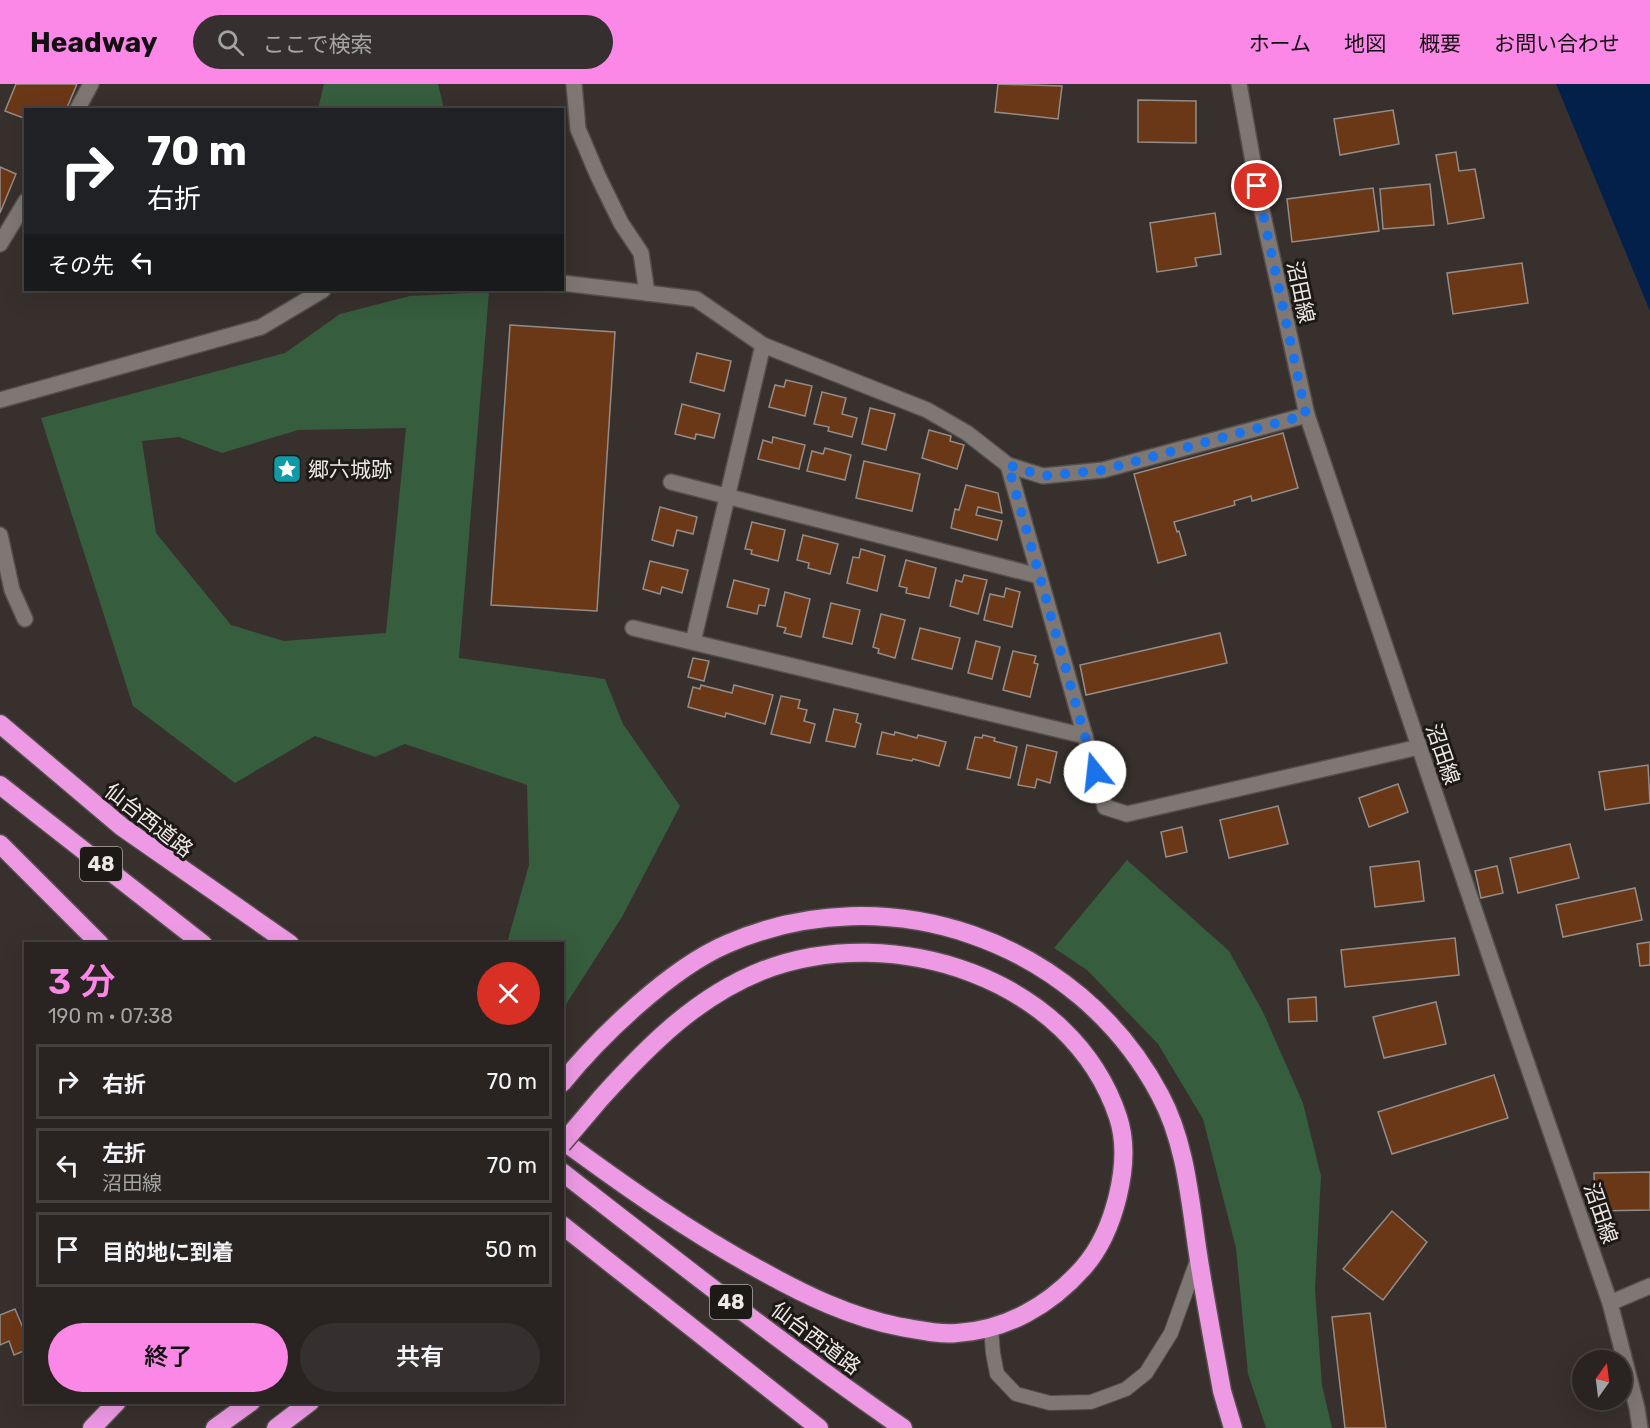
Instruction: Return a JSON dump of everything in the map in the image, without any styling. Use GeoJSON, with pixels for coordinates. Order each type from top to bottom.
{"type":"FeatureCollection","features":[{"type":"Feature","properties":{"kind":"highway"},"geometry":{"type":"LineString","coordinates":[[0,724],[122,827],[287,942]]}},
{"type":"Feature","properties":{"kind":"highway","name":"仙台西道路"},"geometry":{"type":"LineString","coordinates":[[0,732],[268,942]]}},
{"type":"Feature","properties":{"kind":"highway","name":"48"},"geometry":{"type":"LineString","coordinates":[[0,786],[200,942]]}},
{"type":"Feature","properties":{"kind":"highway"},"geometry":{"type":"LineString","coordinates":[[0,844],[98,942]]}},
{"type":"Feature","properties":{"kind":"highway"},"geometry":{"type":"LineString","coordinates":[[566,1078],[641,1002],[683,970],[726,944],[771,929],[821,917],[876,915],[930,922],[984,938],[1030,961],[1071,988],[1106,1020],[1136,1055],[1161,1096],[1180,1145],[1222,1391],[1233,1428]]}},
{"type":"Feature","properties":{"kind":"highway"},"geometry":{"type":"LineString","coordinates":[[564,1140],[638,1056],[668,1029],[721,991],[764,970],[813,956],[864,952],[912,956],[958,968],[1001,985],[1044,1013],[1077,1046],[1102,1080],[1119,1120],[1123,1159],[1119,1193],[1106,1230],[1087,1263],[1063,1290],[1032,1311],[991,1328],[954,1334],[877,1322],[836,1308],[788,1286],[669,1216],[564,1143]]}},
{"type":"Feature","properties":{"kind":"highway","name":"仙台西道路"},"geometry":{"type":"LineString","coordinates":[[564,1174],[720,1295],[840,1385],[903,1428]]}},
{"type":"Feature","properties":{"kind":"highway","name":"48"},"geometry":{"type":"LineString","coordinates":[[564,1227],[819,1428]]}},
{"type":"Feature","properties":{"kind":"highway"},"geometry":{"type":"LineString","coordinates":[[92,1428],[115,1404]]}},
{"type":"Feature","properties":{"kind":"highway"},"geometry":{"type":"LineString","coordinates":[[215,1428],[248,1404]]}},
{"type":"Feature","properties":{"kind":"highway"},"geometry":{"type":"LineString","coordinates":[[276,1428],[307,1404]]}},
{"type":"Feature","properties":{"kind":"street"},"geometry":{"type":"LineString","coordinates":[[78,108],[91,84]]}},
{"type":"Feature","properties":{"kind":"street"},"geometry":{"type":"LineString","coordinates":[[574,84],[578,129],[621,223],[640,253],[647,293]]}},
{"type":"Feature","properties":{"kind":"street","name":"沼田線"},"geometry":{"type":"LineString","coordinates":[[1239,84],[1261,207],[1306,415],[1610,1303],[1638,1408],[1640,1428]]}},
{"type":"Feature","properties":{"kind":"street"},"geometry":{"type":"LineString","coordinates":[[0,244],[24,204]]}},
{"type":"Feature","properties":{"kind":"street"},"geometry":{"type":"LineString","coordinates":[[564,283],[696,299],[763,345],[927,410],[968,433],[1008,465],[1043,476],[1103,470],[1306,415]]}},
{"type":"Feature","properties":{"kind":"street"},"geometry":{"type":"LineString","coordinates":[[0,400],[261,327],[321,291]]}},
{"type":"Feature","properties":{"kind":"street"},"geometry":{"type":"LineString","coordinates":[[693,642],[763,345]]}},
{"type":"Feature","properties":{"kind":"street"},"geometry":{"type":"LineString","coordinates":[[1008,465],[1105,807],[1126,814],[1419,747]]}},
{"type":"Feature","properties":{"kind":"street"},"geometry":{"type":"LineString","coordinates":[[671,482],[1039,576]]}},
{"type":"Feature","properties":{"kind":"street"},"geometry":{"type":"LineString","coordinates":[[0,535],[12,590],[25,619]]}},
{"type":"Feature","properties":{"kind":"street"},"geometry":{"type":"LineString","coordinates":[[633,628],[1085,736]]}},
{"type":"Feature","properties":{"kind":"street"},"geometry":{"type":"LineString","coordinates":[[1610,1303],[1650,1286]]}},
{"type":"Feature","properties":{"kind":"lane"},"geometry":{"type":"LineString","coordinates":[[991,1328],[997,1374],[1016,1394],[1050,1403],[1091,1402],[1126,1389],[1146,1373],[1171,1333],[1198,1256]]}},
{"type":"Feature","properties":{"kind":"green space"},"geometry":{"type":"Polygon","coordinates":[[[324,84],[438,84],[444,108],[318,108],[324,84]]]}},
{"type":"Feature","properties":{"kind":"green space"},"geometry":{"type":"Polygon","coordinates":[[[489,292],[459,658],[605,679],[623,724],[680,806],[622,917],[564,1007],[564,942],[507,942],[529,865],[527,785],[405,744],[375,757],[315,736],[235,783],[133,706],[41,418],[285,353],[340,314],[410,296],[489,292]],[[406,428],[298,430],[222,453],[179,437],[142,441],[156,533],[231,625],[284,641],[386,633],[406,428]]]}},
{"type":"Feature","properties":{"kind":"green space"},"geometry":{"type":"Polygon","coordinates":[[[1127,860],[1229,951],[1263,1012],[1303,1103],[1321,1176],[1315,1289],[1322,1385],[1332,1428],[1266,1428],[1248,1374],[1236,1248],[1203,1119],[1158,1044],[1087,970],[1054,948],[1127,860]]]}},
{"type":"Feature","properties":{"kind":"water"},"geometry":{"type":"Polygon","coordinates":[[[1556,84],[1650,84],[1650,311],[1556,84]]]}},
{"type":"Feature","properties":{"kind":"building"},"geometry":{"type":"Polygon","coordinates":[[[16,84],[77,84],[67,108],[24,108],[24,118],[5,111],[16,84]]]}},
{"type":"Feature","properties":{"kind":"building"},"geometry":{"type":"Polygon","coordinates":[[[998,84],[1062,86],[1058,119],[995,112],[998,84]]]}},
{"type":"Feature","properties":{"kind":"building"},"geometry":{"type":"Polygon","coordinates":[[[1138,100],[1196,101],[1196,143],[1138,142],[1138,100]]]}},
{"type":"Feature","properties":{"kind":"building"},"geometry":{"type":"Polygon","coordinates":[[[1393,110],[1399,144],[1340,155],[1334,119],[1393,110]]]}},
{"type":"Feature","properties":{"kind":"building"},"geometry":{"type":"Polygon","coordinates":[[[1456,152],[1459,171],[1475,169],[1484,218],[1448,224],[1436,155],[1456,152]]]}},
{"type":"Feature","properties":{"kind":"building"},"geometry":{"type":"Polygon","coordinates":[[[0,167],[16,174],[0,213],[0,167]]]}},
{"type":"Feature","properties":{"kind":"building"},"geometry":{"type":"Polygon","coordinates":[[[1430,184],[1434,225],[1383,229],[1380,189],[1430,184]]]}},
{"type":"Feature","properties":{"kind":"building"},"geometry":{"type":"Polygon","coordinates":[[[1373,188],[1379,231],[1292,242],[1287,199],[1373,188]]]}},
{"type":"Feature","properties":{"kind":"building"},"geometry":{"type":"Polygon","coordinates":[[[1215,213],[1221,254],[1195,258],[1197,266],[1157,272],[1150,223],[1215,213]]]}},
{"type":"Feature","properties":{"kind":"building"},"geometry":{"type":"Polygon","coordinates":[[[1522,263],[1528,303],[1453,314],[1447,273],[1522,263]]]}},
{"type":"Feature","properties":{"kind":"building"},"geometry":{"type":"Polygon","coordinates":[[[510,325],[615,332],[597,611],[491,605],[510,325]]]}},
{"type":"Feature","properties":{"kind":"building"},"geometry":{"type":"Polygon","coordinates":[[[697,353],[731,361],[724,391],[690,382],[697,353]]]}},
{"type":"Feature","properties":{"kind":"building"},"geometry":{"type":"Polygon","coordinates":[[[786,380],[812,386],[805,416],[769,407],[775,385],[784,387],[786,380]]]}},
{"type":"Feature","properties":{"kind":"building"},"geometry":{"type":"Polygon","coordinates":[[[822,392],[846,398],[842,414],[857,418],[852,437],[828,431],[829,427],[814,424],[822,392]]]}},
{"type":"Feature","properties":{"kind":"building"},"geometry":{"type":"Polygon","coordinates":[[[682,404],[720,414],[714,438],[696,434],[695,439],[675,434],[682,404]]]}},
{"type":"Feature","properties":{"kind":"building"},"geometry":{"type":"Polygon","coordinates":[[[870,408],[895,414],[886,450],[862,444],[870,408]]]}},
{"type":"Feature","properties":{"kind":"building"},"geometry":{"type":"Polygon","coordinates":[[[929,430],[951,436],[950,441],[964,445],[957,469],[922,458],[929,430]]]}},
{"type":"Feature","properties":{"kind":"building"},"geometry":{"type":"Polygon","coordinates":[[[1283,433],[1298,488],[1252,501],[1251,496],[1234,501],[1235,505],[1174,522],[1186,555],[1158,563],[1134,474],[1283,433]]]}},
{"type":"Feature","properties":{"kind":"building"},"geometry":{"type":"Polygon","coordinates":[[[773,437],[805,445],[799,469],[758,459],[763,440],[772,443],[773,437]]]}},
{"type":"Feature","properties":{"kind":"building"},"geometry":{"type":"Polygon","coordinates":[[[825,448],[851,455],[845,480],[807,471],[812,451],[823,454],[825,448]]]}},
{"type":"Feature","properties":{"kind":"building"},"geometry":{"type":"Polygon","coordinates":[[[864,461],[920,474],[912,511],[856,498],[864,461]]]}},
{"type":"Feature","properties":{"kind":"building"},"geometry":{"type":"Polygon","coordinates":[[[966,485],[998,493],[1002,513],[978,507],[976,515],[1002,521],[997,540],[951,528],[955,509],[959,510],[966,485]]]}},
{"type":"Feature","properties":{"kind":"building"},"geometry":{"type":"Polygon","coordinates":[[[660,507],[697,517],[693,534],[677,530],[673,546],[652,540],[660,507]]]}},
{"type":"Feature","properties":{"kind":"building"},"geometry":{"type":"Polygon","coordinates":[[[752,522],[785,530],[778,561],[751,554],[752,550],[745,549],[752,522]]]}},
{"type":"Feature","properties":{"kind":"building"},"geometry":{"type":"Polygon","coordinates":[[[803,535],[838,544],[830,574],[808,568],[809,563],[797,560],[803,535]]]}},
{"type":"Feature","properties":{"kind":"building"},"geometry":{"type":"Polygon","coordinates":[[[861,549],[885,556],[877,591],[847,583],[853,557],[859,558],[861,549]]]}},
{"type":"Feature","properties":{"kind":"building"},"geometry":{"type":"Polygon","coordinates":[[[906,560],[936,568],[929,598],[906,593],[907,588],[899,586],[906,560]]]}},
{"type":"Feature","properties":{"kind":"building"},"geometry":{"type":"Polygon","coordinates":[[[650,561],[688,570],[682,593],[662,587],[660,594],[643,589],[650,561]]]}},
{"type":"Feature","properties":{"kind":"building"},"geometry":{"type":"Polygon","coordinates":[[[964,575],[987,580],[978,614],[950,606],[956,580],[962,582],[964,575]]]}},
{"type":"Feature","properties":{"kind":"building"},"geometry":{"type":"Polygon","coordinates":[[[734,580],[769,589],[765,606],[759,605],[757,614],[727,607],[734,580]]]}},
{"type":"Feature","properties":{"kind":"building"},"geometry":{"type":"Polygon","coordinates":[[[1006,588],[1020,592],[1012,627],[984,620],[990,594],[1004,597],[1006,588]]]}},
{"type":"Feature","properties":{"kind":"building"},"geometry":{"type":"Polygon","coordinates":[[[785,592],[810,599],[801,637],[784,633],[786,628],[777,626],[785,592]]]}},
{"type":"Feature","properties":{"kind":"building"},"geometry":{"type":"Polygon","coordinates":[[[831,603],[860,610],[852,644],[823,637],[831,603]]]}},
{"type":"Feature","properties":{"kind":"building"},"geometry":{"type":"Polygon","coordinates":[[[881,614],[905,620],[895,658],[878,653],[879,649],[873,647],[881,614]]]}},
{"type":"Feature","properties":{"kind":"building"},"geometry":{"type":"Polygon","coordinates":[[[920,628],[960,638],[952,669],[912,659],[920,628]]]}},
{"type":"Feature","properties":{"kind":"building"},"geometry":{"type":"Polygon","coordinates":[[[1220,633],[1227,663],[1086,695],[1080,665],[1220,633]]]}},
{"type":"Feature","properties":{"kind":"building"},"geometry":{"type":"Polygon","coordinates":[[[976,641],[1000,647],[992,679],[968,673],[976,641]]]}},
{"type":"Feature","properties":{"kind":"building"},"geometry":{"type":"Polygon","coordinates":[[[1013,651],[1036,656],[1034,663],[1038,664],[1030,697],[1003,690],[1013,651]]]}},
{"type":"Feature","properties":{"kind":"building"},"geometry":{"type":"Polygon","coordinates":[[[693,658],[709,661],[704,681],[688,677],[693,658]]]}},
{"type":"Feature","properties":{"kind":"building"},"geometry":{"type":"Polygon","coordinates":[[[701,685],[732,693],[734,685],[773,695],[765,724],[726,713],[725,717],[688,707],[693,687],[700,689],[701,685]]]}},
{"type":"Feature","properties":{"kind":"building"},"geometry":{"type":"Polygon","coordinates":[[[781,696],[800,700],[798,708],[807,710],[804,721],[815,724],[810,743],[771,734],[781,696]]]}},
{"type":"Feature","properties":{"kind":"building"},"geometry":{"type":"Polygon","coordinates":[[[834,709],[858,714],[856,722],[861,724],[855,747],[826,741],[834,709]]]}},
{"type":"Feature","properties":{"kind":"building"},"geometry":{"type":"Polygon","coordinates":[[[882,732],[894,735],[895,732],[917,738],[918,735],[946,742],[939,766],[913,759],[912,761],[877,754],[882,732]]]}},
{"type":"Feature","properties":{"kind":"building"},"geometry":{"type":"Polygon","coordinates":[[[983,735],[995,738],[994,741],[1017,747],[1010,778],[967,769],[975,737],[982,738],[983,735]]]}},
{"type":"Feature","properties":{"kind":"building"},"geometry":{"type":"Polygon","coordinates":[[[1027,745],[1057,752],[1050,783],[1037,779],[1035,788],[1018,785],[1027,745]]]}},
{"type":"Feature","properties":{"kind":"building"},"geometry":{"type":"Polygon","coordinates":[[[1648,765],[1650,803],[1605,810],[1599,772],[1648,765]]]}},
{"type":"Feature","properties":{"kind":"building"},"geometry":{"type":"Polygon","coordinates":[[[1398,784],[1408,812],[1369,827],[1359,798],[1398,784]]]}},
{"type":"Feature","properties":{"kind":"building"},"geometry":{"type":"Polygon","coordinates":[[[1278,806],[1288,844],[1229,858],[1220,820],[1278,806]]]}},
{"type":"Feature","properties":{"kind":"building"},"geometry":{"type":"Polygon","coordinates":[[[1182,827],[1187,852],[1166,857],[1161,832],[1182,827]]]}},
{"type":"Feature","properties":{"kind":"building"},"geometry":{"type":"Polygon","coordinates":[[[1570,844],[1579,878],[1518,893],[1510,858],[1570,844]]]}},
{"type":"Feature","properties":{"kind":"building"},"geometry":{"type":"Polygon","coordinates":[[[1419,861],[1424,901],[1375,907],[1370,867],[1419,861]]]}},
{"type":"Feature","properties":{"kind":"building"},"geometry":{"type":"Polygon","coordinates":[[[1497,866],[1503,893],[1481,898],[1475,871],[1497,866]]]}},
{"type":"Feature","properties":{"kind":"building"},"geometry":{"type":"Polygon","coordinates":[[[1635,888],[1642,920],[1563,937],[1556,905],[1635,888]]]}},
{"type":"Feature","properties":{"kind":"building"},"geometry":{"type":"Polygon","coordinates":[[[1455,938],[1459,975],[1345,987],[1341,950],[1455,938]]]}},
{"type":"Feature","properties":{"kind":"building"},"geometry":{"type":"Polygon","coordinates":[[[1650,942],[1650,965],[1640,966],[1637,944],[1650,942]]]}},
{"type":"Feature","properties":{"kind":"building"},"geometry":{"type":"Polygon","coordinates":[[[1316,997],[1317,1021],[1289,1022],[1288,999],[1316,997]]]}},
{"type":"Feature","properties":{"kind":"building"},"geometry":{"type":"Polygon","coordinates":[[[1436,1002],[1446,1044],[1384,1058],[1373,1017],[1436,1002]]]}},
{"type":"Feature","properties":{"kind":"building"},"geometry":{"type":"Polygon","coordinates":[[[1494,1075],[1508,1118],[1392,1154],[1378,1112],[1494,1075]]]}},
{"type":"Feature","properties":{"kind":"building"},"geometry":{"type":"Polygon","coordinates":[[[1650,1172],[1650,1210],[1595,1211],[1594,1173],[1650,1172]]]}},
{"type":"Feature","properties":{"kind":"building"},"geometry":{"type":"Polygon","coordinates":[[[1392,1211],[1427,1242],[1383,1300],[1343,1269],[1392,1211]]]}},
{"type":"Feature","properties":{"kind":"building"},"geometry":{"type":"Polygon","coordinates":[[[15,1309],[24,1330],[24,1351],[14,1355],[9,1341],[0,1345],[0,1315],[15,1309]]]}},
{"type":"Feature","properties":{"kind":"building"},"geometry":{"type":"Polygon","coordinates":[[[1370,1313],[1386,1428],[1345,1428],[1332,1317],[1370,1313]]]}},
{"type":"Feature","properties":{"kind":"place","name":"郷六城跡"},"geometry":{"type":"Point","coordinates":[287,469]}},
{"type":"Feature","properties":{"kind":"route"},"geometry":{"type":"LineString","coordinates":[[1095,772],[1008,465],[1043,476],[1103,470],[1306,415],[1257,186]]}}]}
